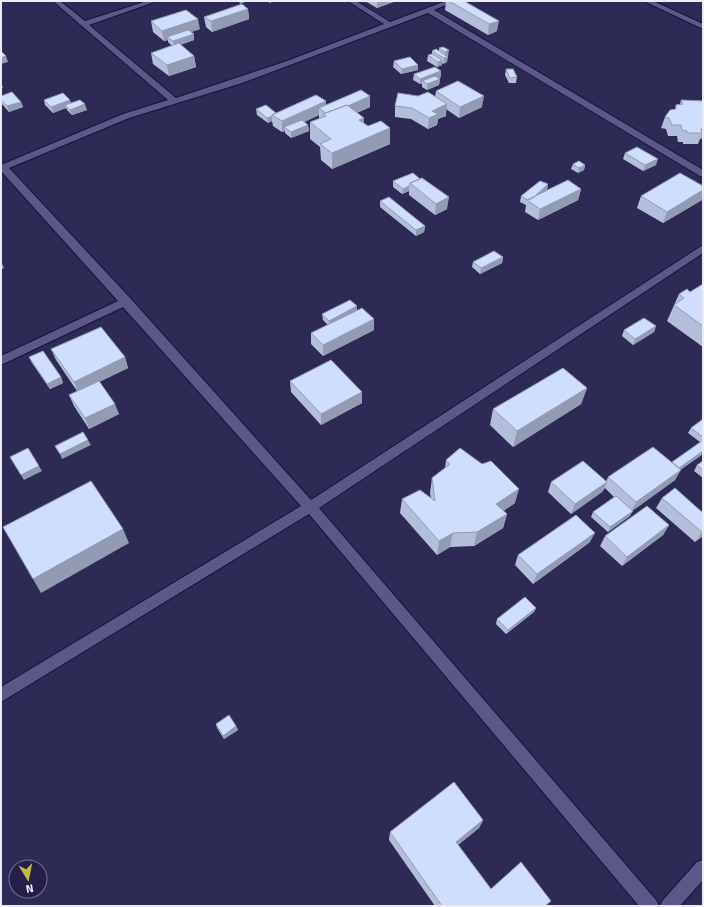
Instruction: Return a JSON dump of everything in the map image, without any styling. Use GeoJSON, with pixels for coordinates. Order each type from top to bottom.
{"type":"FeatureCollection","features":[{"type":"Feature","properties":{"kind":"street"},"geometry":{"type":"LineString","coordinates":[[56,1],[173,100]]}},
{"type":"Feature","properties":{"kind":"street"},"geometry":{"type":"LineString","coordinates":[[84,24],[154,1]]}},
{"type":"Feature","properties":{"kind":"street"},"geometry":{"type":"LineString","coordinates":[[351,1],[390,25]]}},
{"type":"Feature","properties":{"kind":"street"},"geometry":{"type":"LineString","coordinates":[[452,1],[254,76],[173,100],[126,116],[2,167],[126,301],[310,507],[650,906]]}},
{"type":"Feature","properties":{"kind":"street"},"geometry":{"type":"LineString","coordinates":[[647,1],[703,27]]}},
{"type":"Feature","properties":{"kind":"street"},"geometry":{"type":"LineString","coordinates":[[429,10],[703,174]]}},
{"type":"Feature","properties":{"kind":"street"},"geometry":{"type":"LineString","coordinates":[[1,695],[310,507],[703,248]]}},
{"type":"Feature","properties":{"kind":"street"},"geometry":{"type":"LineString","coordinates":[[1,360],[126,301]]}},
{"type":"Feature","properties":{"kind":"street"},"geometry":{"type":"LineString","coordinates":[[669,906],[703,868]]}},
{"type":"Feature","properties":{"kind":"building"},"geometry":{"type":"Polygon","coordinates":[[[449,1],[464,1],[499,21],[489,24],[449,1]]]}},
{"type":"Feature","properties":{"kind":"building"},"geometry":{"type":"Polygon","coordinates":[[[242,4],[248,9],[211,21],[204,17],[242,4]]]}},
{"type":"Feature","properties":{"kind":"building"},"geometry":{"type":"Polygon","coordinates":[[[186,10],[198,19],[162,31],[151,21],[186,10]]]}},
{"type":"Feature","properties":{"kind":"building"},"geometry":{"type":"Polygon","coordinates":[[[188,30],[194,34],[173,41],[167,37],[188,30]]]}},
{"type":"Feature","properties":{"kind":"building"},"geometry":{"type":"Polygon","coordinates":[[[179,43],[194,56],[167,65],[151,53],[179,43]]]}},
{"type":"Feature","properties":{"kind":"building"},"geometry":{"type":"Polygon","coordinates":[[[443,47],[449,50],[445,52],[439,48],[443,47]]]}},
{"type":"Feature","properties":{"kind":"building"},"geometry":{"type":"Polygon","coordinates":[[[436,49],[448,57],[444,58],[432,51],[436,49]]]}},
{"type":"Feature","properties":{"kind":"building"},"geometry":{"type":"Polygon","coordinates":[[[1,51],[6,56],[1,58],[1,51]]]}},
{"type":"Feature","properties":{"kind":"building"},"geometry":{"type":"Polygon","coordinates":[[[432,54],[442,60],[438,62],[428,55],[432,54]]]}},
{"type":"Feature","properties":{"kind":"building"},"geometry":{"type":"Polygon","coordinates":[[[410,57],[418,65],[402,69],[394,61],[410,57]]]}},
{"type":"Feature","properties":{"kind":"building"},"geometry":{"type":"Polygon","coordinates":[[[435,67],[441,71],[420,79],[414,74],[435,67]]]}},
{"type":"Feature","properties":{"kind":"building"},"geometry":{"type":"Polygon","coordinates":[[[506,69],[513,69],[517,77],[510,78],[506,69]]]}},
{"type":"Feature","properties":{"kind":"building"},"geometry":{"type":"Polygon","coordinates":[[[435,76],[440,79],[427,84],[422,81],[435,76]]]}},
{"type":"Feature","properties":{"kind":"building"},"geometry":{"type":"Polygon","coordinates":[[[458,81],[484,96],[460,107],[436,91],[458,81]]]}},
{"type":"Feature","properties":{"kind":"building"},"geometry":{"type":"Polygon","coordinates":[[[361,90],[370,96],[348,106],[347,105],[326,113],[319,108],[361,90]]]}},
{"type":"Feature","properties":{"kind":"building"},"geometry":{"type":"Polygon","coordinates":[[[12,92],[21,102],[7,106],[1,100],[1,96],[12,92]]]}},
{"type":"Feature","properties":{"kind":"building"},"geometry":{"type":"Polygon","coordinates":[[[428,92],[447,104],[432,111],[438,114],[429,118],[412,108],[395,106],[398,93],[418,96],[428,92]]]}},
{"type":"Feature","properties":{"kind":"building"},"geometry":{"type":"Polygon","coordinates":[[[63,93],[70,100],[51,107],[44,100],[63,93]]]}},
{"type":"Feature","properties":{"kind":"building"},"geometry":{"type":"Polygon","coordinates":[[[316,95],[326,101],[282,121],[272,115],[316,95]]]}},
{"type":"Feature","properties":{"kind":"building"},"geometry":{"type":"Polygon","coordinates":[[[80,100],[85,104],[70,110],[65,105],[80,100]]]}},
{"type":"Feature","properties":{"kind":"building"},"geometry":{"type":"Polygon","coordinates":[[[681,100],[703,101],[702,133],[687,133],[687,131],[682,130],[681,125],[672,125],[669,118],[665,117],[670,110],[676,109],[676,105],[683,104],[681,100]]]}},
{"type":"Feature","properties":{"kind":"building"},"geometry":{"type":"Polygon","coordinates":[[[266,105],[276,113],[267,118],[256,109],[266,105]]]}},
{"type":"Feature","properties":{"kind":"building"},"geometry":{"type":"Polygon","coordinates":[[[347,105],[364,118],[359,120],[368,126],[381,121],[390,128],[332,153],[320,144],[331,139],[310,122],[326,116],[323,114],[347,105]]]}},
{"type":"Feature","properties":{"kind":"building"},"geometry":{"type":"Polygon","coordinates":[[[302,120],[308,125],[291,132],[284,127],[302,120]]]}},
{"type":"Feature","properties":{"kind":"building"},"geometry":{"type":"Polygon","coordinates":[[[637,147],[658,159],[645,165],[625,153],[637,147]]]}},
{"type":"Feature","properties":{"kind":"building"},"geometry":{"type":"Polygon","coordinates":[[[579,161],[585,165],[579,168],[573,164],[579,161]]]}},
{"type":"Feature","properties":{"kind":"building"},"geometry":{"type":"Polygon","coordinates":[[[413,173],[420,179],[410,183],[409,186],[403,189],[393,181],[413,173]]]}},
{"type":"Feature","properties":{"kind":"building"},"geometry":{"type":"Polygon","coordinates":[[[680,173],[703,186],[703,190],[667,212],[641,196],[680,173]]]}},
{"type":"Feature","properties":{"kind":"building"},"geometry":{"type":"Polygon","coordinates":[[[422,178],[449,197],[436,204],[410,183],[422,178]]]}},
{"type":"Feature","properties":{"kind":"building"},"geometry":{"type":"Polygon","coordinates":[[[568,180],[581,189],[540,209],[527,200],[568,180]]]}},
{"type":"Feature","properties":{"kind":"building"},"geometry":{"type":"Polygon","coordinates":[[[540,181],[548,184],[533,198],[528,200],[521,196],[540,181]]]}},
{"type":"Feature","properties":{"kind":"building"},"geometry":{"type":"Polygon","coordinates":[[[389,197],[425,226],[416,230],[380,201],[389,197]]]}},
{"type":"Feature","properties":{"kind":"building"},"geometry":{"type":"Polygon","coordinates":[[[494,251],[503,257],[481,268],[473,262],[494,251]]]}},
{"type":"Feature","properties":{"kind":"building"},"geometry":{"type":"Polygon","coordinates":[[[703,284],[703,326],[674,305],[684,298],[679,294],[687,289],[690,292],[703,284]]]}},
{"type":"Feature","properties":{"kind":"building"},"geometry":{"type":"Polygon","coordinates":[[[350,300],[357,306],[329,321],[322,314],[350,300]]]}},
{"type":"Feature","properties":{"kind":"building"},"geometry":{"type":"Polygon","coordinates":[[[362,308],[374,319],[323,345],[311,333],[362,308]]]}},
{"type":"Feature","properties":{"kind":"building"},"geometry":{"type":"Polygon","coordinates":[[[644,318],[656,326],[635,339],[624,330],[644,318]]]}},
{"type":"Feature","properties":{"kind":"building"},"geometry":{"type":"Polygon","coordinates":[[[101,327],[125,357],[74,382],[51,349],[101,327]]]}},
{"type":"Feature","properties":{"kind":"building"},"geometry":{"type":"Polygon","coordinates":[[[43,351],[61,377],[47,384],[29,357],[43,351]]]}},
{"type":"Feature","properties":{"kind":"building"},"geometry":{"type":"Polygon","coordinates":[[[331,360],[362,392],[321,414],[290,381],[331,360]]]}},
{"type":"Feature","properties":{"kind":"building"},"geometry":{"type":"Polygon","coordinates":[[[563,368],[587,388],[517,431],[493,409],[563,368]]]}},
{"type":"Feature","properties":{"kind":"building"},"geometry":{"type":"Polygon","coordinates":[[[99,381],[115,404],[85,418],[69,395],[99,381]]]}},
{"type":"Feature","properties":{"kind":"building"},"geometry":{"type":"Polygon","coordinates":[[[703,419],[703,437],[691,428],[703,419]]]}},
{"type":"Feature","properties":{"kind":"building"},"geometry":{"type":"Polygon","coordinates":[[[83,432],[88,440],[60,454],[55,446],[83,432]]]}},
{"type":"Feature","properties":{"kind":"building"},"geometry":{"type":"Polygon","coordinates":[[[702,441],[703,451],[679,468],[672,462],[702,441]]]}},
{"type":"Feature","properties":{"kind":"building"},"geometry":{"type":"Polygon","coordinates":[[[653,447],[681,470],[636,502],[608,477],[653,447]]]}},
{"type":"Feature","properties":{"kind":"building"},"geometry":{"type":"Polygon","coordinates":[[[28,448],[39,466],[21,475],[10,457],[28,448]]]}},
{"type":"Feature","properties":{"kind":"building"},"geometry":{"type":"Polygon","coordinates":[[[460,448],[482,464],[491,461],[519,489],[496,504],[507,514],[477,532],[453,533],[439,541],[402,499],[420,490],[435,501],[432,478],[450,464],[446,460],[460,448]]]}},
{"type":"Feature","properties":{"kind":"building"},"geometry":{"type":"Polygon","coordinates":[[[583,461],[607,482],[575,504],[551,482],[583,461]]]}},
{"type":"Feature","properties":{"kind":"building"},"geometry":{"type":"Polygon","coordinates":[[[703,461],[703,470],[697,465],[703,461]]]}},
{"type":"Feature","properties":{"kind":"building"},"geometry":{"type":"Polygon","coordinates":[[[91,481],[123,529],[33,579],[3,527],[91,481]]]}},
{"type":"Feature","properties":{"kind":"building"},"geometry":{"type":"Polygon","coordinates":[[[675,488],[703,513],[702,532],[662,498],[675,488]]]}},
{"type":"Feature","properties":{"kind":"building"},"geometry":{"type":"Polygon","coordinates":[[[616,496],[633,511],[610,527],[593,512],[616,496]]]}},
{"type":"Feature","properties":{"kind":"building"},"geometry":{"type":"Polygon","coordinates":[[[647,506],[669,525],[627,557],[605,536],[647,506]]]}},
{"type":"Feature","properties":{"kind":"building"},"geometry":{"type":"Polygon","coordinates":[[[576,515],[595,533],[537,574],[518,555],[576,515]]]}},
{"type":"Feature","properties":{"kind":"building"},"geometry":{"type":"Polygon","coordinates":[[[525,597],[536,608],[508,630],[497,619],[525,597]]]}},
{"type":"Feature","properties":{"kind":"building"},"geometry":{"type":"Polygon","coordinates":[[[229,715],[236,726],[223,736],[216,724],[229,715]]]}},
{"type":"Feature","properties":{"kind":"building"},"geometry":{"type":"Polygon","coordinates":[[[454,782],[483,820],[456,842],[491,889],[521,862],[551,901],[545,906],[442,906],[390,832],[454,782]]]}}]}
